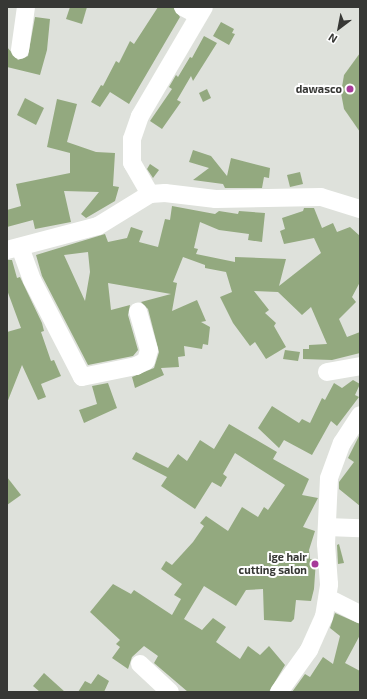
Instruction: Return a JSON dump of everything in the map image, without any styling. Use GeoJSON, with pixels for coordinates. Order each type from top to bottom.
{"type":"FeatureCollection","features":[{"type":"Feature","properties":{"kind":"street"},"geometry":{"type":"LineString","coordinates":[[20,50],[26,7]]}},
{"type":"Feature","properties":{"kind":"street"},"geometry":{"type":"LineString","coordinates":[[150,194],[132,162],[132,139],[140,116],[201,11],[183,7]]}},
{"type":"Feature","properties":{"kind":"street"},"geometry":{"type":"LineString","coordinates":[[138,312],[149,350],[146,361],[136,366],[82,377],[32,280],[14,249],[98,226],[150,194],[165,193],[216,199],[321,197],[360,209]]}},
{"type":"Feature","properties":{"kind":"street"},"geometry":{"type":"LineString","coordinates":[[327,372],[360,366]]}},
{"type":"Feature","properties":{"kind":"street"},"geometry":{"type":"LineString","coordinates":[[279,692],[309,650],[324,617],[328,598],[327,527],[329,478],[342,443],[360,415]]}},
{"type":"Feature","properties":{"kind":"street"},"geometry":{"type":"LineString","coordinates":[[327,527],[360,528]]}},
{"type":"Feature","properties":{"kind":"street"},"geometry":{"type":"LineString","coordinates":[[328,598],[360,614]]}},
{"type":"Feature","properties":{"kind":"street"},"geometry":{"type":"LineString","coordinates":[[140,664],[170,692]]}},
{"type":"Feature","properties":{"kind":"building"},"geometry":{"type":"Polygon","coordinates":[[[70,7],[87,7],[82,24],[66,19],[70,7]]]}},
{"type":"Feature","properties":{"kind":"building"},"geometry":{"type":"Polygon","coordinates":[[[158,7],[173,7],[180,17],[129,104],[110,92],[100,107],[91,102],[101,85],[103,86],[116,61],[119,63],[130,41],[134,44],[158,7]]]}},
{"type":"Feature","properties":{"kind":"building"},"geometry":{"type":"Polygon","coordinates":[[[35,17],[50,19],[47,50],[40,75],[7,67],[7,47],[18,60],[28,56],[35,17]]]}},
{"type":"Feature","properties":{"kind":"building"},"geometry":{"type":"Polygon","coordinates":[[[221,22],[234,29],[232,33],[235,34],[229,45],[213,36],[221,22]]]}},
{"type":"Feature","properties":{"kind":"building"},"geometry":{"type":"Polygon","coordinates":[[[204,36],[217,43],[193,81],[191,76],[177,100],[181,102],[162,129],[150,121],[172,89],[169,87],[176,75],[178,77],[190,57],[192,58],[204,36]]]}},
{"type":"Feature","properties":{"kind":"building","name":"dawasco"},"geometry":{"type":"Polygon","coordinates":[[[360,53],[360,132],[344,109],[341,93],[344,75],[360,53]]]}},
{"type":"Feature","properties":{"kind":"building"},"geometry":{"type":"Polygon","coordinates":[[[207,89],[211,98],[203,102],[199,93],[207,89]]]}},
{"type":"Feature","properties":{"kind":"building"},"geometry":{"type":"Polygon","coordinates":[[[25,98],[44,108],[36,125],[17,115],[25,98]]]}},
{"type":"Feature","properties":{"kind":"building"},"geometry":{"type":"Polygon","coordinates":[[[57,99],[77,104],[67,142],[96,152],[115,153],[113,186],[119,187],[115,201],[86,218],[81,214],[99,192],[64,191],[71,222],[35,229],[33,220],[7,227],[7,210],[21,206],[16,184],[70,173],[70,153],[47,147],[57,99]]]}},
{"type":"Feature","properties":{"kind":"building"},"geometry":{"type":"Polygon","coordinates":[[[193,150],[211,156],[227,176],[231,158],[270,168],[269,178],[264,177],[262,188],[225,188],[223,184],[193,180],[209,168],[189,162],[193,150]]]}},
{"type":"Feature","properties":{"kind":"building"},"geometry":{"type":"Polygon","coordinates":[[[150,164],[159,170],[153,178],[147,169],[150,164]]]}},
{"type":"Feature","properties":{"kind":"building"},"geometry":{"type":"Polygon","coordinates":[[[300,172],[303,184],[290,187],[287,175],[300,172]]]}},
{"type":"Feature","properties":{"kind":"building"},"geometry":{"type":"Polygon","coordinates":[[[172,206],[215,214],[219,211],[238,214],[239,211],[265,213],[262,242],[248,240],[249,234],[219,230],[200,222],[194,248],[198,249],[196,254],[235,262],[235,257],[286,259],[279,286],[321,253],[314,238],[284,244],[280,231],[285,229],[282,218],[303,211],[304,208],[314,208],[322,228],[333,223],[337,232],[350,227],[360,236],[360,282],[352,297],[356,302],[339,319],[347,337],[360,332],[360,353],[332,360],[303,359],[303,349],[309,349],[309,345],[327,344],[311,307],[302,315],[278,292],[254,291],[269,310],[265,313],[276,323],[274,326],[286,347],[266,359],[255,342],[250,346],[233,323],[220,297],[232,292],[226,272],[205,268],[205,265],[183,257],[173,282],[177,283],[172,311],[197,300],[206,321],[201,322],[210,327],[208,345],[203,344],[202,349],[184,346],[185,356],[178,357],[179,367],[161,368],[164,375],[135,388],[132,377],[154,368],[159,352],[148,309],[141,302],[171,294],[108,283],[111,310],[130,305],[128,315],[138,350],[133,356],[88,365],[42,276],[36,255],[105,234],[108,242],[127,238],[131,227],[143,231],[139,242],[158,247],[165,219],[170,220],[172,206]],[[88,252],[64,255],[85,301],[90,272],[88,252]]]}},
{"type":"Feature","properties":{"kind":"building"},"geometry":{"type":"Polygon","coordinates":[[[7,260],[12,260],[17,278],[20,277],[42,323],[44,331],[41,332],[51,361],[54,360],[61,376],[41,384],[46,397],[38,400],[22,365],[7,403],[7,332],[21,328],[7,290],[7,260]]]}},
{"type":"Feature","properties":{"kind":"building"},"geometry":{"type":"Polygon","coordinates":[[[285,350],[300,352],[298,361],[283,359],[285,350]]]}},
{"type":"Feature","properties":{"kind":"building"},"geometry":{"type":"Polygon","coordinates":[[[353,380],[360,384],[355,395],[359,397],[337,426],[331,421],[312,455],[284,440],[279,448],[258,428],[272,406],[299,423],[302,419],[310,423],[322,398],[325,400],[334,383],[342,388],[353,380]]]}},
{"type":"Feature","properties":{"kind":"building"},"geometry":{"type":"Polygon","coordinates":[[[108,383],[117,408],[84,423],[79,410],[97,404],[92,386],[108,383]]]}},
{"type":"Feature","properties":{"kind":"building"},"geometry":{"type":"Polygon","coordinates":[[[229,424],[277,452],[273,459],[309,479],[302,495],[318,498],[303,527],[315,531],[309,550],[310,559],[316,560],[314,589],[311,601],[296,600],[294,619],[291,622],[264,620],[263,589],[246,590],[236,606],[204,586],[184,619],[202,630],[213,618],[226,627],[216,642],[240,659],[248,646],[260,655],[269,646],[285,665],[269,692],[188,692],[154,663],[158,656],[144,646],[132,657],[128,669],[112,658],[120,647],[116,644],[120,640],[90,612],[113,584],[131,594],[134,590],[172,615],[181,599],[174,595],[182,584],[161,569],[166,561],[172,565],[193,542],[204,526],[200,523],[206,516],[228,531],[242,507],[258,517],[264,507],[268,510],[285,485],[235,453],[223,474],[227,477],[221,487],[212,482],[195,509],[161,486],[167,477],[132,459],[136,452],[168,468],[178,454],[187,461],[200,440],[214,449],[229,424]]]}},
{"type":"Feature","properties":{"kind":"building"},"geometry":{"type":"Polygon","coordinates":[[[360,434],[360,506],[339,489],[339,482],[354,462],[348,458],[360,434]]]}},
{"type":"Feature","properties":{"kind":"building"},"geometry":{"type":"Polygon","coordinates":[[[7,477],[21,495],[7,505],[7,477]]]}},
{"type":"Feature","properties":{"kind":"building"},"geometry":{"type":"Polygon","coordinates":[[[339,544],[344,563],[338,564],[337,545],[339,544]]]}},
{"type":"Feature","properties":{"kind":"building"},"geometry":{"type":"Polygon","coordinates":[[[335,613],[360,624],[360,635],[345,663],[360,671],[360,692],[292,692],[305,674],[310,677],[323,657],[333,664],[340,636],[330,628],[335,613]]]}},
{"type":"Feature","properties":{"kind":"building"},"geometry":{"type":"Polygon","coordinates":[[[44,673],[65,692],[40,692],[33,686],[44,673]]]}},
{"type":"Feature","properties":{"kind":"building"},"geometry":{"type":"Polygon","coordinates":[[[98,674],[109,681],[104,692],[78,692],[85,681],[91,684],[98,674]]]}},
{"type":"Feature","properties":{"kind":"place","name":"dawasco"},"geometry":{"type":"Point","coordinates":[350,89]}},
{"type":"Feature","properties":{"kind":"place","name":"ige hair cutting salon"},"geometry":{"type":"Point","coordinates":[315,564]}}]}
